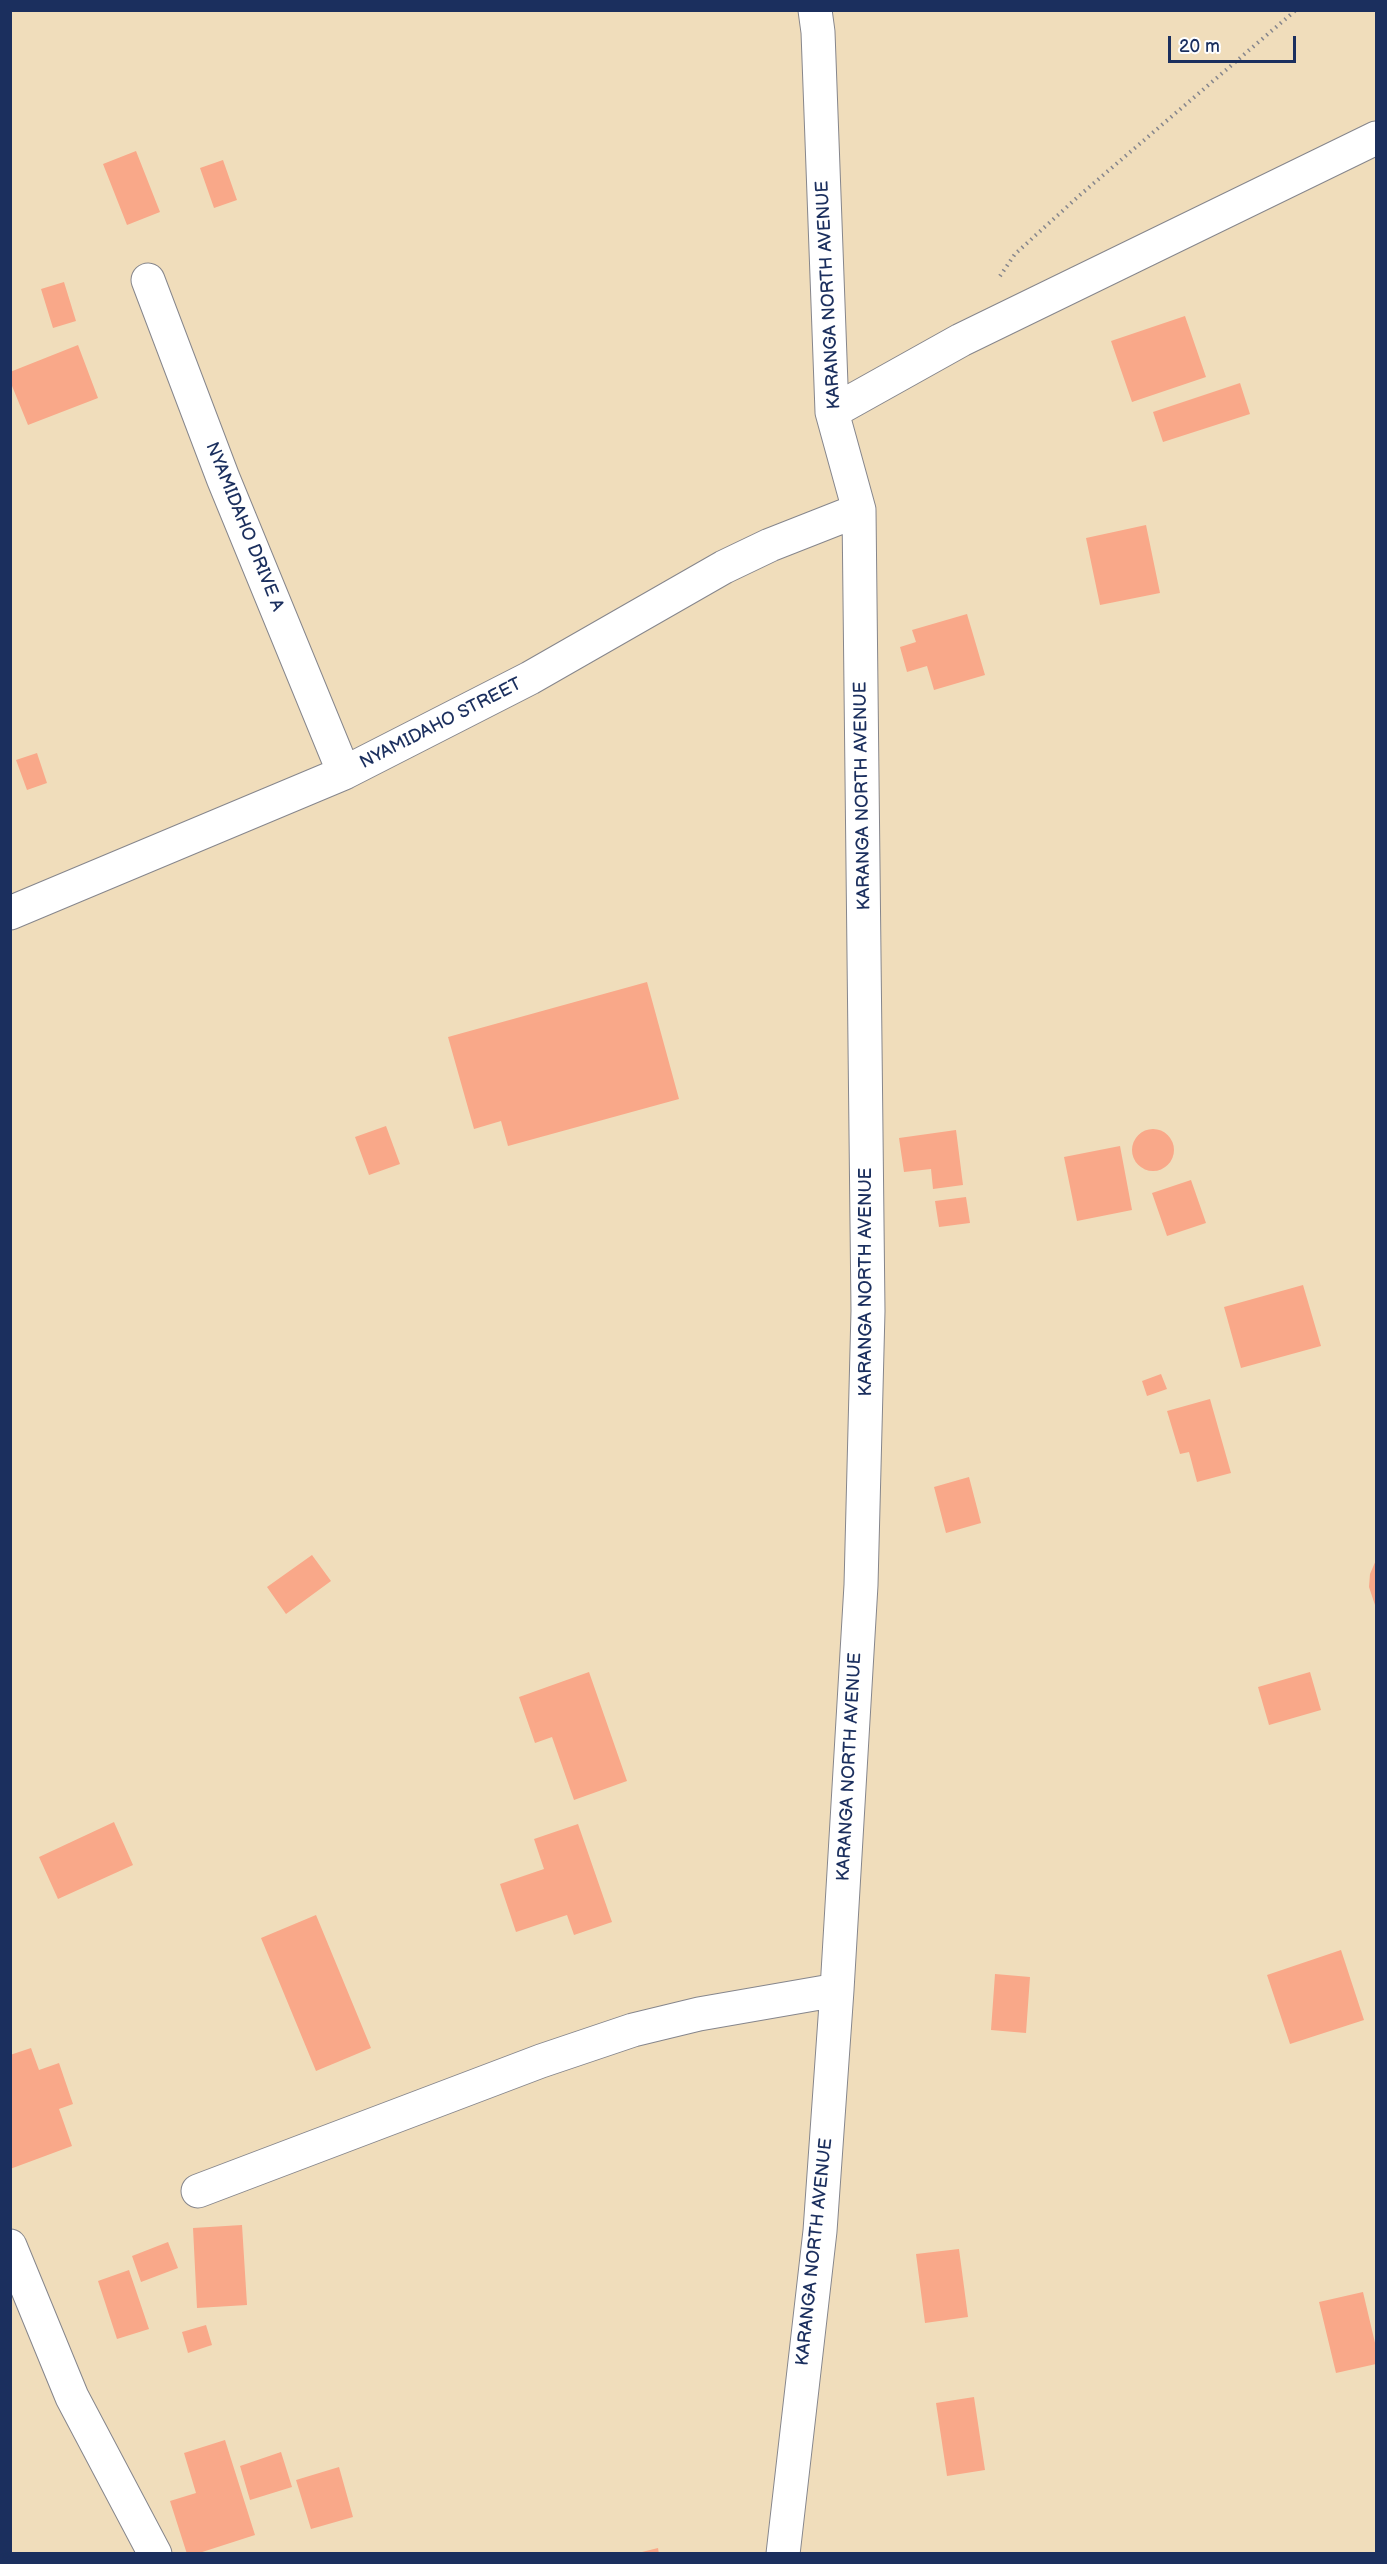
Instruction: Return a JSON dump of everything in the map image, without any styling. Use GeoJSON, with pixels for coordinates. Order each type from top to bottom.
{"type":"FeatureCollection","features":[{"type":"Feature","properties":{"kind":"street","name":"KARANGA NORTH AVENUE"},"geometry":{"type":"LineString","coordinates":[[783,2553],[820,2232],[837,1990],[861,1585],[868,1311],[859,510],[832,412],[815,10]]}},
{"type":"Feature","properties":{"kind":"street"},"geometry":{"type":"LineString","coordinates":[[832,412],[961,340],[1377,138]]}},
{"type":"Feature","properties":{"kind":"street","name":"NYAMIDAHO DRIVE A"},"geometry":{"type":"LineString","coordinates":[[148,280],[223,478],[344,773]]}},
{"type":"Feature","properties":{"kind":"street","name":"NYAMIDAHO STREET"},"geometry":{"type":"LineString","coordinates":[[10,913],[344,773],[540,673],[724,567],[770,545],[859,510]]}},
{"type":"Feature","properties":{"kind":"street"},"geometry":{"type":"LineString","coordinates":[[198,2192],[541,2061],[633,2030],[699,2014],[837,1990]]}},
{"type":"Feature","properties":{"kind":"street"},"geometry":{"type":"LineString","coordinates":[[10,2246],[72,2397],[155,2553]]}},
{"type":"Feature","properties":{"kind":"path"},"geometry":{"type":"LineString","coordinates":[[995,285],[1016,254],[1031,238],[1296,10]]}},
{"type":"Feature","properties":{"kind":"building"},"geometry":{"type":"Polygon","coordinates":[[[136,151],[160,212],[127,225],[103,164],[136,151]]]}},
{"type":"Feature","properties":{"kind":"building"},"geometry":{"type":"Polygon","coordinates":[[[223,160],[237,200],[214,208],[200,168],[223,160]]]}},
{"type":"Feature","properties":{"kind":"building"},"geometry":{"type":"Polygon","coordinates":[[[64,282],[76,321],[53,328],[41,289],[64,282]]]}},
{"type":"Feature","properties":{"kind":"building"},"geometry":{"type":"Polygon","coordinates":[[[1185,316],[1206,377],[1132,402],[1111,341],[1185,316]]]}},
{"type":"Feature","properties":{"kind":"building"},"geometry":{"type":"Polygon","coordinates":[[[78,345],[98,398],[28,425],[10,381],[10,372],[78,345]]]}},
{"type":"Feature","properties":{"kind":"building"},"geometry":{"type":"Polygon","coordinates":[[[1240,383],[1250,414],[1163,442],[1153,412],[1240,383]]]}},
{"type":"Feature","properties":{"kind":"building"},"geometry":{"type":"Polygon","coordinates":[[[1146,525],[1160,593],[1100,605],[1086,538],[1146,525]]]}},
{"type":"Feature","properties":{"kind":"building"},"geometry":{"type":"Polygon","coordinates":[[[967,614],[985,675],[934,690],[927,666],[907,672],[900,647],[916,642],[912,630],[967,614]]]}},
{"type":"Feature","properties":{"kind":"building"},"geometry":{"type":"Polygon","coordinates":[[[37,753],[47,783],[27,790],[16,760],[37,753]]]}},
{"type":"Feature","properties":{"kind":"building"},"geometry":{"type":"Polygon","coordinates":[[[647,982],[679,1099],[508,1146],[501,1121],[474,1129],[448,1037],[647,982]]]}},
{"type":"Feature","properties":{"kind":"building"},"geometry":{"type":"Polygon","coordinates":[[[386,1126],[400,1164],[369,1175],[355,1137],[386,1126]]]}},
{"type":"Feature","properties":{"kind":"building"},"geometry":{"type":"Polygon","coordinates":[[[1153,1129],[1168,1135],[1174,1150],[1168,1165],[1153,1171],[1138,1165],[1132,1150],[1138,1135],[1153,1129]]]}},
{"type":"Feature","properties":{"kind":"building"},"geometry":{"type":"Polygon","coordinates":[[[956,1130],[963,1185],[933,1189],[931,1169],[904,1172],[899,1138],[956,1130]]]}},
{"type":"Feature","properties":{"kind":"building"},"geometry":{"type":"Polygon","coordinates":[[[1120,1146],[1132,1210],[1077,1221],[1064,1157],[1120,1146]]]}},
{"type":"Feature","properties":{"kind":"building"},"geometry":{"type":"Polygon","coordinates":[[[1191,1180],[1206,1223],[1167,1236],[1152,1193],[1191,1180]]]}},
{"type":"Feature","properties":{"kind":"building"},"geometry":{"type":"Polygon","coordinates":[[[966,1197],[970,1223],[939,1227],[935,1201],[966,1197]]]}},
{"type":"Feature","properties":{"kind":"building"},"geometry":{"type":"Polygon","coordinates":[[[1303,1285],[1321,1346],[1241,1368],[1224,1307],[1303,1285]]]}},
{"type":"Feature","properties":{"kind":"building"},"geometry":{"type":"Polygon","coordinates":[[[1161,1374],[1167,1389],[1147,1396],[1142,1381],[1161,1374]]]}},
{"type":"Feature","properties":{"kind":"building"},"geometry":{"type":"Polygon","coordinates":[[[1210,1399],[1231,1473],[1197,1482],[1189,1452],[1180,1454],[1167,1411],[1210,1399]]]}},
{"type":"Feature","properties":{"kind":"building"},"geometry":{"type":"Polygon","coordinates":[[[969,1477],[981,1523],[946,1533],[934,1487],[969,1477]]]}},
{"type":"Feature","properties":{"kind":"building"},"geometry":{"type":"Polygon","coordinates":[[[312,1555],[331,1581],[286,1614],[267,1587],[312,1555]]]}},
{"type":"Feature","properties":{"kind":"building"},"geometry":{"type":"Polygon","coordinates":[[[1376,1560],[1376,1608],[1369,1587],[1370,1574],[1376,1560]]]}},
{"type":"Feature","properties":{"kind":"building"},"geometry":{"type":"Polygon","coordinates":[[[589,1672],[627,1781],[574,1800],[552,1737],[535,1743],[519,1697],[589,1672]]]}},
{"type":"Feature","properties":{"kind":"building"},"geometry":{"type":"Polygon","coordinates":[[[1310,1672],[1321,1710],[1269,1725],[1258,1687],[1310,1672]]]}},
{"type":"Feature","properties":{"kind":"building"},"geometry":{"type":"Polygon","coordinates":[[[114,1822],[133,1865],[58,1899],[39,1857],[114,1822]]]}},
{"type":"Feature","properties":{"kind":"building"},"geometry":{"type":"Polygon","coordinates":[[[578,1824],[612,1922],[574,1935],[567,1915],[516,1932],[500,1884],[544,1869],[534,1839],[578,1824]]]}},
{"type":"Feature","properties":{"kind":"building"},"geometry":{"type":"Polygon","coordinates":[[[316,1915],[371,2048],[316,2071],[261,1938],[316,1915]]]}},
{"type":"Feature","properties":{"kind":"building"},"geometry":{"type":"Polygon","coordinates":[[[1341,1950],[1364,2020],[1290,2044],[1267,1975],[1341,1950]]]}},
{"type":"Feature","properties":{"kind":"building"},"geometry":{"type":"Polygon","coordinates":[[[995,1974],[1030,1977],[1026,2033],[991,2030],[995,1974]]]}},
{"type":"Feature","properties":{"kind":"building"},"geometry":{"type":"Polygon","coordinates":[[[31,2048],[39,2070],[59,2063],[73,2104],[59,2109],[72,2146],[10,2169],[10,2055],[31,2048]]]}},
{"type":"Feature","properties":{"kind":"building"},"geometry":{"type":"Polygon","coordinates":[[[242,2225],[247,2305],[197,2308],[193,2228],[242,2225]]]}},
{"type":"Feature","properties":{"kind":"building"},"geometry":{"type":"Polygon","coordinates":[[[168,2242],[178,2268],[141,2282],[132,2256],[168,2242]]]}},
{"type":"Feature","properties":{"kind":"building"},"geometry":{"type":"Polygon","coordinates":[[[959,2249],[968,2317],[925,2323],[916,2254],[959,2249]]]}},
{"type":"Feature","properties":{"kind":"building"},"geometry":{"type":"Polygon","coordinates":[[[129,2270],[149,2329],[117,2339],[98,2281],[129,2270]]]}},
{"type":"Feature","properties":{"kind":"building"},"geometry":{"type":"Polygon","coordinates":[[[1363,2292],[1376,2347],[1376,2364],[1336,2373],[1319,2302],[1363,2292]]]}},
{"type":"Feature","properties":{"kind":"building"},"geometry":{"type":"Polygon","coordinates":[[[206,2325],[212,2345],[188,2353],[182,2332],[206,2325]]]}},
{"type":"Feature","properties":{"kind":"building"},"geometry":{"type":"Polygon","coordinates":[[[974,2397],[985,2470],[947,2476],[936,2403],[974,2397]]]}},
{"type":"Feature","properties":{"kind":"building"},"geometry":{"type":"Polygon","coordinates":[[[225,2440],[255,2535],[196,2554],[187,2554],[170,2501],[196,2493],[184,2453],[225,2440]]]}},
{"type":"Feature","properties":{"kind":"building"},"geometry":{"type":"Polygon","coordinates":[[[281,2452],[292,2487],[250,2500],[240,2466],[281,2452]]]}},
{"type":"Feature","properties":{"kind":"building"},"geometry":{"type":"Polygon","coordinates":[[[339,2467],[353,2517],[311,2529],[296,2480],[339,2467]]]}},
{"type":"Feature","properties":{"kind":"building"},"geometry":{"type":"Polygon","coordinates":[[[658,2548],[659,2554],[638,2554],[638,2553],[658,2548]]]}}]}
